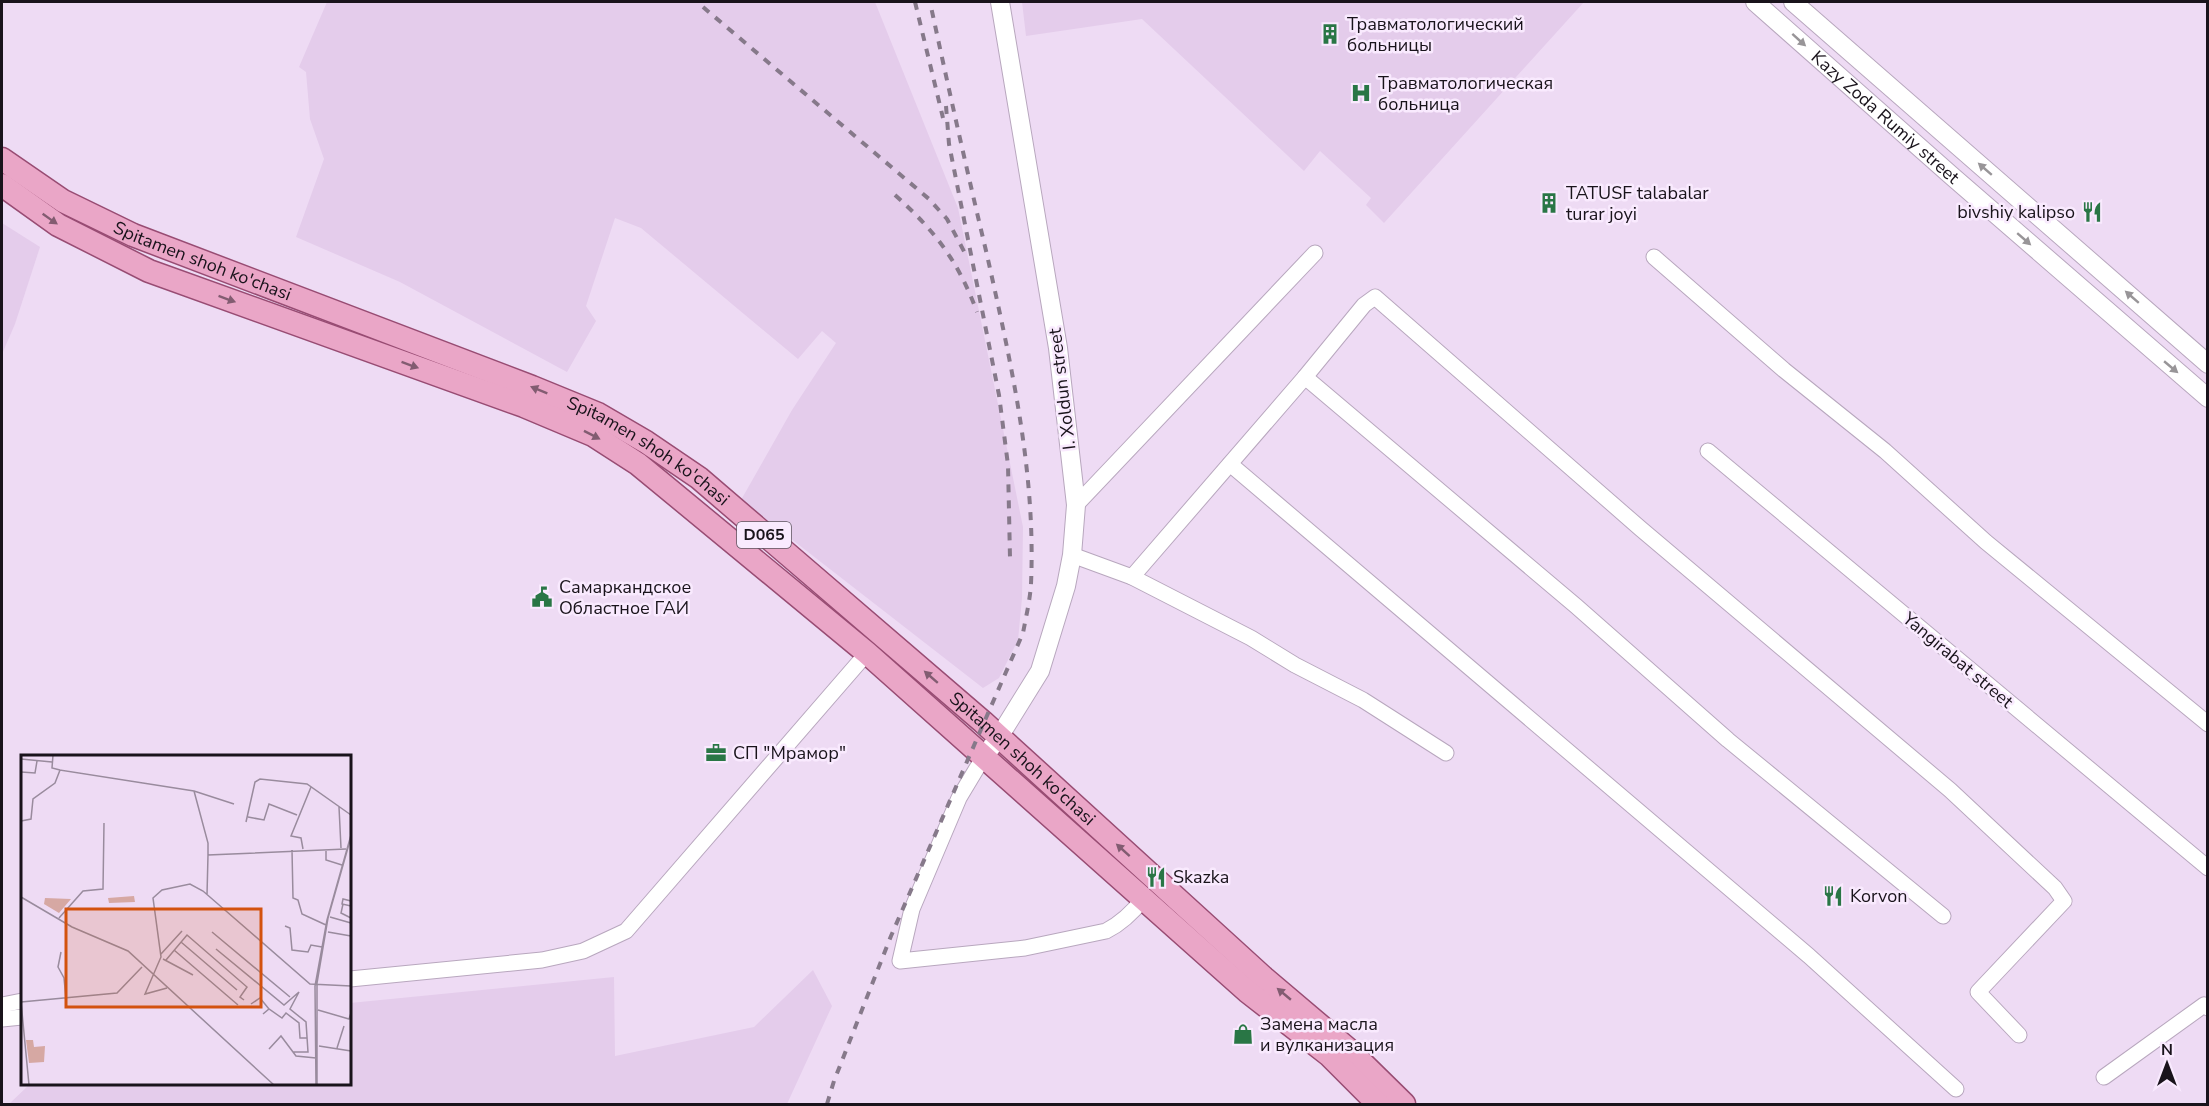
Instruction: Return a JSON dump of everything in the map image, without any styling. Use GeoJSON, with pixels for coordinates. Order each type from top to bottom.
{"type":"FeatureCollection","features":[{"type":"Feature","properties":{"kind":"main road","name":"Spitamen shoh ko'chasi"},"geometry":{"type":"LineString","coordinates":[[2,159],[63,201],[133,236],[532,387],[598,414],[646,442],[699,478],[999,737],[1264,978],[1349,1050],[1404,1104]]}},
{"type":"Feature","properties":{"kind":"main road","name":"Spitamen shoh ko'chasi"},"geometry":{"type":"LineString","coordinates":[[2,185],[58,225],[149,271],[513,402],[593,435],[638,464],[867,653],[1248,992],[1329,1055],[1378,1104]]}},
{"type":"Feature","properties":{"kind":"street","name":"I. Xoldun street"},"geometry":{"type":"LineString","coordinates":[[983,758],[999,737],[1040,671],[1066,586],[1072,555],[1076,505],[1058,348],[1000,2]]}},
{"type":"Feature","properties":{"kind":"street","name":"Kazy Zoda Rumiy street"},"geometry":{"type":"LineString","coordinates":[[1755,2],[2208,398]]}},
{"type":"Feature","properties":{"kind":"street","name":"Kazy Zoda Rumiy street"},"geometry":{"type":"LineString","coordinates":[[1793,2],[2208,364]]}},
{"type":"Feature","properties":{"kind":"street"},"geometry":{"type":"LineString","coordinates":[[1076,505],[1315,253]]}},
{"type":"Feature","properties":{"kind":"street"},"geometry":{"type":"LineString","coordinates":[[1654,257],[1784,370],[1885,451],[1986,542],[2208,724]]}},
{"type":"Feature","properties":{"kind":"street"},"geometry":{"type":"LineString","coordinates":[[1132,577],[1305,377],[1364,305],[1375,297],[1641,529],[1950,790],[2055,888],[2064,901],[1978,992],[2019,1035]]}},
{"type":"Feature","properties":{"kind":"street"},"geometry":{"type":"LineString","coordinates":[[1305,377],[1575,606],[1728,740],[1943,915]]}},
{"type":"Feature","properties":{"kind":"street","name":"Yangirabat street"},"geometry":{"type":"LineString","coordinates":[[1708,451],[2208,868]]}},
{"type":"Feature","properties":{"kind":"street"},"geometry":{"type":"LineString","coordinates":[[1230,464],[1809,956],[1956,1089]]}},
{"type":"Feature","properties":{"kind":"street"},"geometry":{"type":"LineString","coordinates":[[1072,555],[1132,577],[1251,638],[1295,665],[1363,700],[1446,753]]}},
{"type":"Feature","properties":{"kind":"street"},"geometry":{"type":"LineString","coordinates":[[351,979],[542,960],[583,951],[626,931],[867,653]]}},
{"type":"Feature","properties":{"kind":"street"},"geometry":{"type":"LineString","coordinates":[[983,758],[959,798],[912,909],[900,961],[1025,948],[1106,931],[1132,913],[1144,898]]}},
{"type":"Feature","properties":{"kind":"street"},"geometry":{"type":"LineString","coordinates":[[351,971],[386,975]]}},
{"type":"Feature","properties":{"kind":"street"},"geometry":{"type":"LineString","coordinates":[[2,1005],[21,1001]]}},
{"type":"Feature","properties":{"kind":"street"},"geometry":{"type":"LineString","coordinates":[[2104,1077],[2204,1005],[2208,1008]]}},
{"type":"Feature","properties":{"kind":"street"},"geometry":{"type":"LineString","coordinates":[[2,1019],[21,1017]]}},
{"type":"Feature","properties":{"kind":"shaded area"},"geometry":{"type":"Polygon","coordinates":[[[327,2],[875,2],[958,208],[1023,527],[1022,598],[1018,640],[999,678],[983,688],[741,500],[792,410],[836,343],[822,331],[798,359],[641,228],[615,218],[586,306],[596,321],[567,372],[400,282],[296,237],[324,159],[310,119],[306,72],[299,67],[327,2]]]}},
{"type":"Feature","properties":{"kind":"shaded area","name":"Травматологическая больница"},"geometry":{"type":"Polygon","coordinates":[[[1022,2],[1584,2],[1384,223],[1366,205],[1371,198],[1320,151],[1304,171],[1142,19],[1026,36],[1022,2]]]}},
{"type":"Feature","properties":{"kind":"shaded area"},"geometry":{"type":"Polygon","coordinates":[[[2,223],[40,247],[15,324],[2,354],[2,223]]]}},
{"type":"Feature","properties":{"kind":"shaded area"},"geometry":{"type":"Polygon","coordinates":[[[813,970],[832,1006],[787,1104],[9,1104],[29,1085],[351,1085],[351,1003],[614,977],[615,1056],[754,1027],[813,970]]]}},
{"type":"Feature","properties":{"kind":"railway"},"geometry":{"type":"LineString","coordinates":[[915,2],[943,118]]}},
{"type":"Feature","properties":{"kind":"railway"},"geometry":{"type":"LineString","coordinates":[[827,1104],[891,936],[1023,633],[1030,590],[1032,542],[1030,501],[1020,418],[996,296],[930,2]]}},
{"type":"Feature","properties":{"kind":"railway"},"geometry":{"type":"LineString","coordinates":[[703,7],[929,199],[947,219],[967,257]]}},
{"type":"Feature","properties":{"kind":"railway"},"geometry":{"type":"LineString","coordinates":[[946,106],[949,144],[999,395],[1008,465],[1010,558]]}},
{"type":"Feature","properties":{"kind":"railway"},"geometry":{"type":"LineString","coordinates":[[895,195],[934,235],[954,262],[977,312]]}},
{"type":"Feature","properties":{"kind":"place","name":"Травматологический больницы"},"geometry":{"type":"Point","coordinates":[1330,34]}},
{"type":"Feature","properties":{"kind":"place","name":"Травматологическая больница"},"geometry":{"type":"Point","coordinates":[1361,93]}},
{"type":"Feature","properties":{"kind":"place","name":"TATUSF talabalar turar joyi"},"geometry":{"type":"Point","coordinates":[1549,203]}},
{"type":"Feature","properties":{"kind":"place","name":"bivshiy kalipso"},"geometry":{"type":"Point","coordinates":[2092,212]}},
{"type":"Feature","properties":{"kind":"place","name":"Самаркандское Областное ГАИ"},"geometry":{"type":"Point","coordinates":[542,597]}},
{"type":"Feature","properties":{"kind":"place","name":"СП \"Мрамор\""},"geometry":{"type":"Point","coordinates":[716,753]}},
{"type":"Feature","properties":{"kind":"place","name":"Skazka"},"geometry":{"type":"Point","coordinates":[1156,877]}},
{"type":"Feature","properties":{"kind":"place","name":"Korvon"},"geometry":{"type":"Point","coordinates":[1833,896]}},
{"type":"Feature","properties":{"kind":"place","name":"Замена масла и вулканизация"},"geometry":{"type":"Point","coordinates":[1243,1034]}}]}
